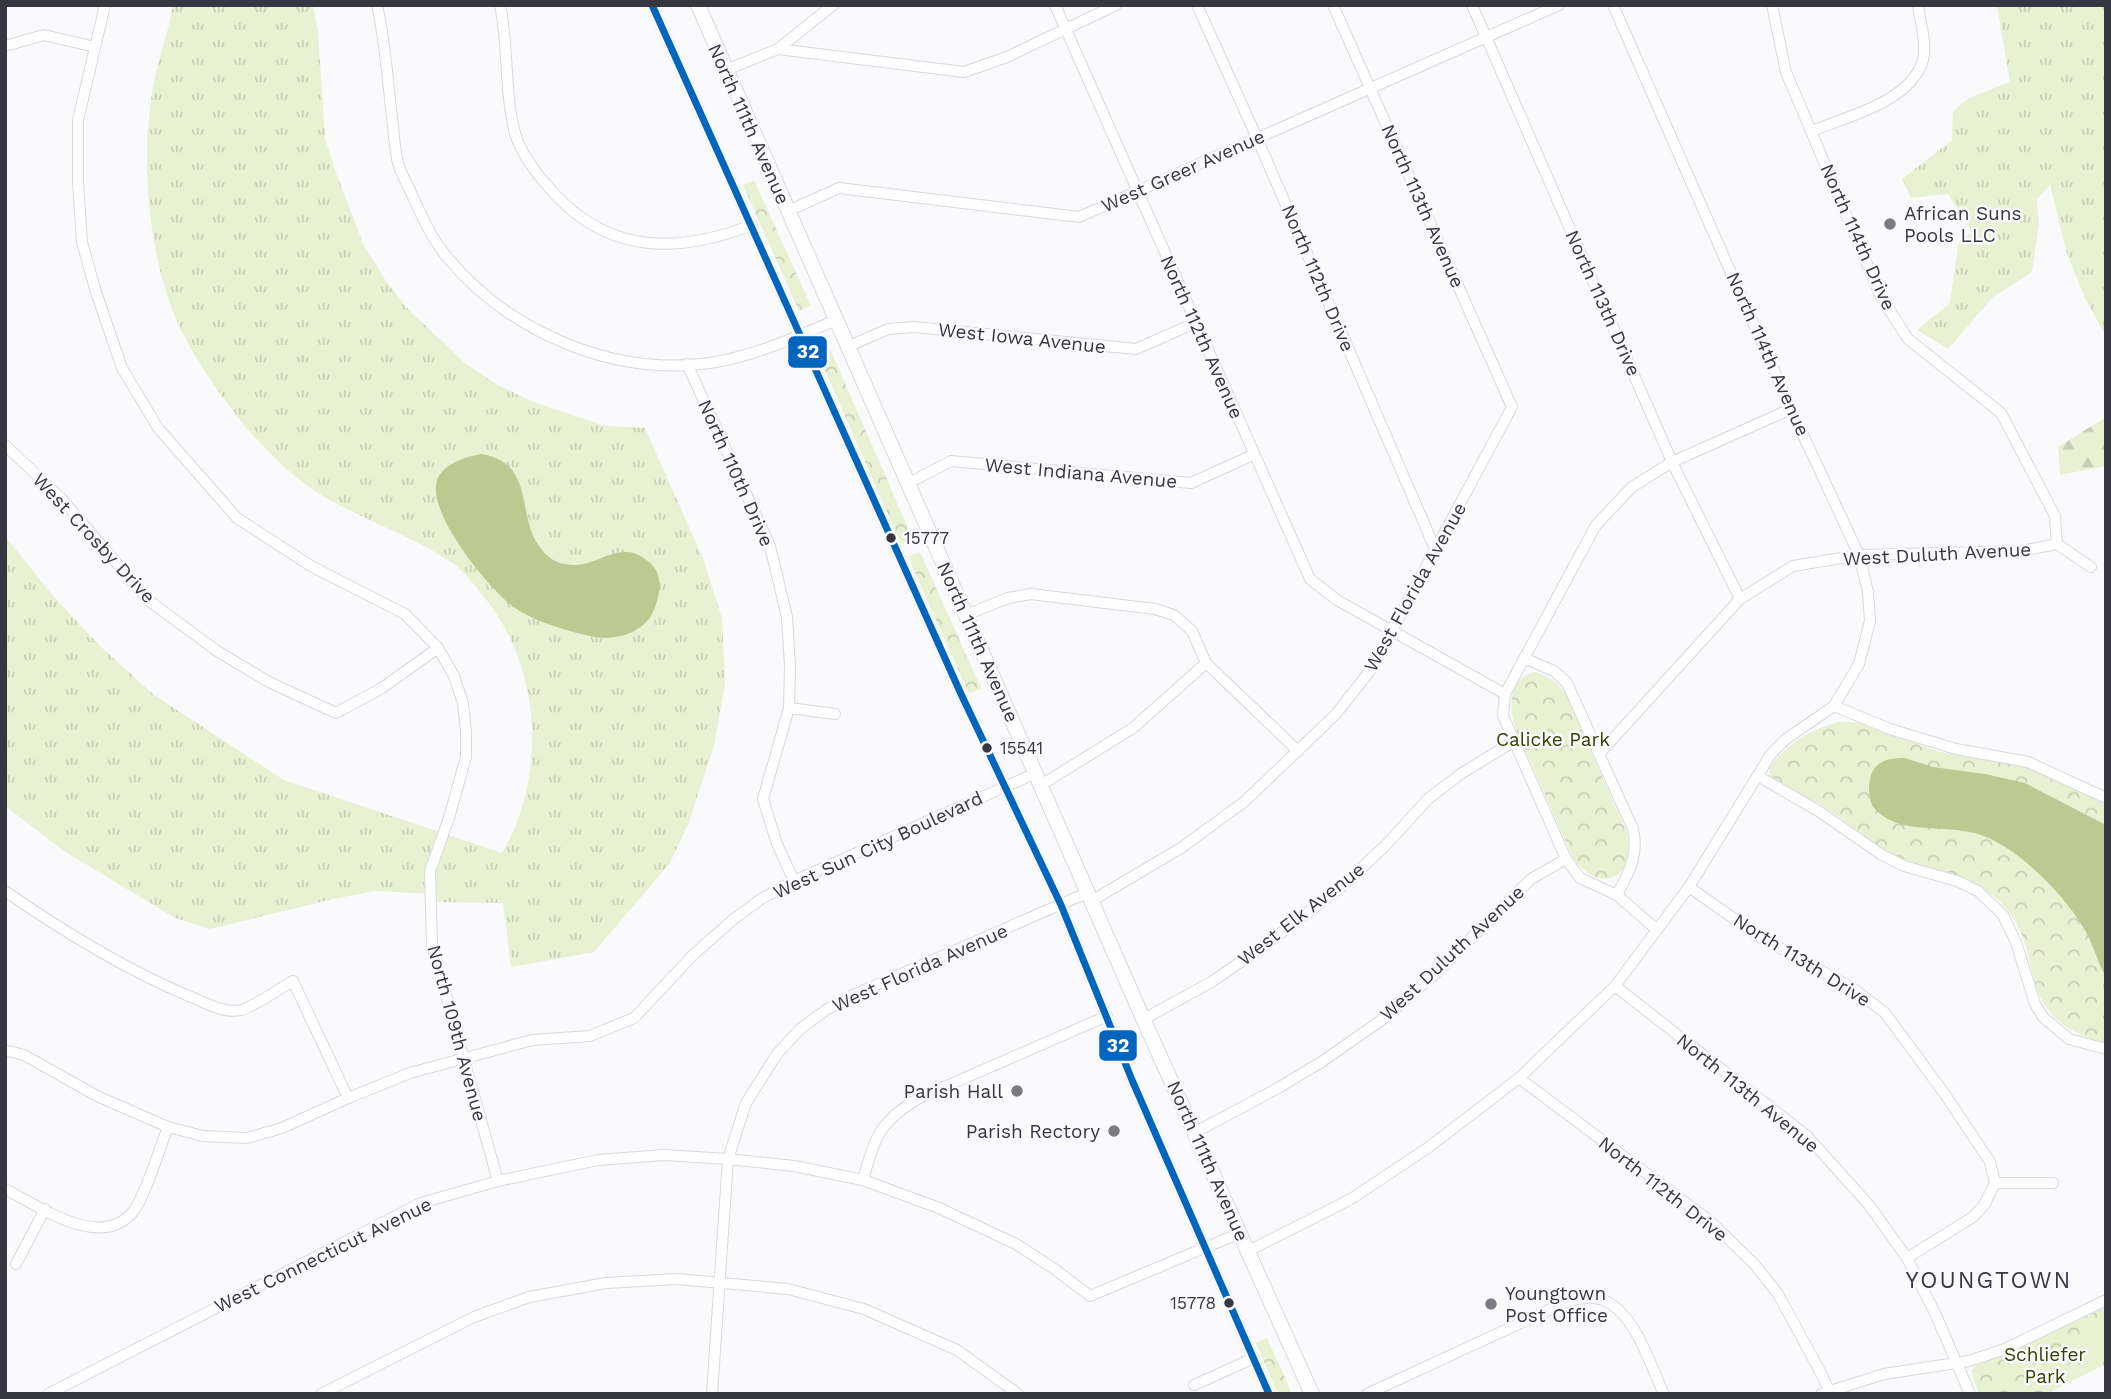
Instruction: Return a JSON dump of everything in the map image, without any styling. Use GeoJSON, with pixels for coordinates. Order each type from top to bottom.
{"type":"FeatureCollection","features":[{"type":"Feature","properties":{"kind":"street","name":"North 109th Avenue"},"geometry":{"type":"LineString","coordinates":[[105,5],[78,120],[78,183],[82,243],[122,368],[158,428],[237,517],[311,566],[405,614],[438,648],[454,676],[463,703],[466,757],[449,818],[430,871],[432,945],[498,1181]]}},
{"type":"Feature","properties":{"kind":"street"},"geometry":{"type":"LineString","coordinates":[[377,5],[384,39],[398,163],[423,220],[446,256],[484,295],[523,323],[574,348],[641,363],[687,364],[720,361],[754,352],[836,320]]}},
{"type":"Feature","properties":{"kind":"street","name":"North 111th Avenue"},"geometry":{"type":"LineString","coordinates":[[652,5],[1061,905],[1269,1394]]}},
{"type":"Feature","properties":{"kind":"street","name":"North 111th Avenue"},"geometry":{"type":"LineString","coordinates":[[698,5],[1194,1133],[1312,1394]]}},
{"type":"Feature","properties":{"kind":"street"},"geometry":{"type":"LineString","coordinates":[[726,70],[778,49],[833,5]]}},
{"type":"Feature","properties":{"kind":"street","name":"North 112th Avenue"},"geometry":{"type":"LineString","coordinates":[[1055,5],[1310,579],[1331,597],[1505,694]]}},
{"type":"Feature","properties":{"kind":"street"},"geometry":{"type":"LineString","coordinates":[[778,49],[964,72],[1007,57],[1116,5]]}},
{"type":"Feature","properties":{"kind":"street","name":"North 112th Drive"},"geometry":{"type":"LineString","coordinates":[[1197,5],[1436,551]]}},
{"type":"Feature","properties":{"kind":"street","name":"North 113th Avenue"},"geometry":{"type":"LineString","coordinates":[[1332,5],[1513,407]]}},
{"type":"Feature","properties":{"kind":"street","name":"North 113th Drive"},"geometry":{"type":"LineString","coordinates":[[1472,5],[1672,462],[1740,599]]}},
{"type":"Feature","properties":{"kind":"street","name":"West Greer Avenue"},"geometry":{"type":"LineString","coordinates":[[788,211],[839,188],[1079,217],[1559,5]]}},
{"type":"Feature","properties":{"kind":"street","name":"North 114th Avenue"},"geometry":{"type":"LineString","coordinates":[[1613,5],[1791,409],[1859,555],[1868,592],[1870,621],[1859,664],[1833,706]]}},
{"type":"Feature","properties":{"kind":"street","name":"North 114th Drive"},"geometry":{"type":"LineString","coordinates":[[1772,5],[1786,72],[1881,297],[1908,339],[2001,413],[2055,516],[2057,544]]}},
{"type":"Feature","properties":{"kind":"street"},"geometry":{"type":"LineString","coordinates":[[1812,131],[1886,101],[1915,78],[1923,58],[1918,5]]}},
{"type":"Feature","properties":{"kind":"street"},"geometry":{"type":"LineString","coordinates":[[504,7],[509,98],[516,135],[533,169],[561,202],[580,218],[605,232],[636,242],[688,244],[752,226]]}},
{"type":"Feature","properties":{"kind":"street"},"geometry":{"type":"LineString","coordinates":[[5,46],[44,35],[94,47]]}},
{"type":"Feature","properties":{"kind":"street","name":"West Iowa Avenue"},"geometry":{"type":"LineString","coordinates":[[847,347],[888,329],[914,327],[1136,349],[1195,323]]}},
{"type":"Feature","properties":{"kind":"street","name":"North 110th Drive"},"geometry":{"type":"LineString","coordinates":[[687,364],[770,546],[787,617],[789,708],[763,799],[777,844],[794,881]]}},
{"type":"Feature","properties":{"kind":"street","name":"West Florida Avenue"},"geometry":{"type":"LineString","coordinates":[[712,1394],[727,1159],[746,1102],[777,1054],[800,1029],[825,1010],[853,995],[1061,905],[1091,896],[1181,849],[1244,802],[1336,714],[1370,671],[1513,407]]}},
{"type":"Feature","properties":{"kind":"street"},"geometry":{"type":"LineString","coordinates":[[1657,930],[1617,895],[1580,878],[1566,859],[1503,716],[1505,694],[1597,525],[1632,487],[1672,462],[1791,409]]}},
{"type":"Feature","properties":{"kind":"street","name":"West Crosby Drive"},"geometry":{"type":"LineString","coordinates":[[5,446],[61,498],[148,600],[217,651],[269,682],[336,713],[382,688],[438,648]]}},
{"type":"Feature","properties":{"kind":"street","name":"West Indiana Avenue"},"geometry":{"type":"LineString","coordinates":[[908,484],[951,461],[1191,483],[1253,455]]}},
{"type":"Feature","properties":{"kind":"street"},"geometry":{"type":"LineString","coordinates":[[2057,544],[2091,567]]}},
{"type":"Feature","properties":{"kind":"street","name":"West Duluth Avenue"},"geometry":{"type":"LineString","coordinates":[[1600,753],[1740,599],[1793,566],[1859,555],[2022,551],[2057,544]]}},
{"type":"Feature","properties":{"kind":"street"},"geometry":{"type":"LineString","coordinates":[[966,615],[1009,598],[1031,594],[1155,609],[1174,615],[1192,631],[1206,663],[1298,751]]}},
{"type":"Feature","properties":{"kind":"street"},"geometry":{"type":"LineString","coordinates":[[1526,659],[1554,671],[1567,683],[1633,829],[1636,843],[1634,863],[1617,895]]}},
{"type":"Feature","properties":{"kind":"street","name":"West Sun City Boulevard"},"geometry":{"type":"LineString","coordinates":[[5,1050],[24,1055],[97,1096],[168,1127],[203,1136],[247,1138],[282,1128],[410,1073],[532,1040],[590,1036],[634,1018],[693,955],[761,899],[794,881],[1005,786],[1039,779],[1132,728],[1206,663]]}},
{"type":"Feature","properties":{"kind":"street"},"geometry":{"type":"LineString","coordinates":[[1248,1251],[1351,1199],[1429,1147],[1519,1078],[1615,986],[1689,887],[1771,754],[1786,739],[1833,706],[1890,729],[1956,749],[2028,762],[2106,798]]}},
{"type":"Feature","properties":{"kind":"street"},"geometry":{"type":"LineString","coordinates":[[789,708],[835,715]]}},
{"type":"Feature","properties":{"kind":"street","name":"West Elk Avenue"},"geometry":{"type":"LineString","coordinates":[[1144,1018],[1213,981],[1265,945],[1341,887],[1385,846],[1429,798],[1462,773],[1513,742]]}},
{"type":"Feature","properties":{"kind":"street"},"geometry":{"type":"LineString","coordinates":[[1758,776],[1820,812],[1882,855],[1904,866],[1957,881],[1978,891],[2003,915],[2016,942],[2035,1004],[2043,1017],[2069,1039],[2106,1049]]}},
{"type":"Feature","properties":{"kind":"street","name":"West Duluth Avenue"},"geometry":{"type":"LineString","coordinates":[[1194,1133],[1323,1061],[1383,1019],[1437,972],[1531,879],[1566,859]]}},
{"type":"Feature","properties":{"kind":"street","name":"North 113th Drive"},"geometry":{"type":"LineString","coordinates":[[1689,887],[1760,937],[1854,989],[1885,1013],[1944,1093],[1990,1162],[1995,1183]]}},
{"type":"Feature","properties":{"kind":"street"},"geometry":{"type":"LineString","coordinates":[[5,891],[97,951],[160,984],[223,1010],[242,1010],[293,981],[348,1098]]}},
{"type":"Feature","properties":{"kind":"street","name":"North 113th Avenue"},"geometry":{"type":"LineString","coordinates":[[1615,986],[1807,1136],[1869,1205],[1907,1258],[1935,1312],[1970,1394]]}},
{"type":"Feature","properties":{"kind":"street"},"geometry":{"type":"LineString","coordinates":[[863,1180],[873,1142],[882,1127],[900,1110],[919,1098],[1107,1016]]}},
{"type":"Feature","properties":{"kind":"street","name":"North 112th Drive"},"geometry":{"type":"LineString","coordinates":[[1519,1078],[1710,1221],[1755,1265],[1778,1294],[1794,1321],[1825,1392]]}},
{"type":"Feature","properties":{"kind":"street"},"geometry":{"type":"LineString","coordinates":[[5,1189],[83,1227],[99,1229],[126,1219],[140,1200],[168,1127]]}},
{"type":"Feature","properties":{"kind":"street","name":"West Connecticut Avenue"},"geometry":{"type":"LineString","coordinates":[[48,1394],[63,1391],[421,1203],[498,1181],[598,1160],[664,1155],[727,1159],[794,1166],[863,1180],[939,1208],[1016,1244],[1090,1296],[1240,1233]]}},
{"type":"Feature","properties":{"kind":"street"},"geometry":{"type":"LineString","coordinates":[[1907,1258],[1973,1217],[1984,1205],[1995,1183],[2053,1183]]}},
{"type":"Feature","properties":{"kind":"street"},"geometry":{"type":"LineString","coordinates":[[16,1265],[45,1209]]}},
{"type":"Feature","properties":{"kind":"street"},"geometry":{"type":"LineString","coordinates":[[321,1394],[474,1317],[529,1297],[606,1283],[677,1279],[788,1289],[864,1309],[957,1350],[1018,1394]]}},
{"type":"Feature","properties":{"kind":"street"},"geometry":{"type":"LineString","coordinates":[[1367,1394],[1566,1302],[1583,1297],[1602,1299],[1620,1310],[1629,1321],[1664,1394]]}},
{"type":"Feature","properties":{"kind":"street"},"geometry":{"type":"LineString","coordinates":[[1825,1392],[1884,1374],[1957,1364],[2005,1349],[2106,1300]]}},
{"type":"Feature","properties":{"kind":"street"},"geometry":{"type":"LineString","coordinates":[[1194,1385],[1254,1358]]}},
{"type":"Feature","properties":{"kind":"green space"},"geometry":{"type":"Polygon","coordinates":[[[173,5],[313,5],[318,32],[325,138],[364,246],[386,281],[409,310],[465,363],[496,384],[533,402],[605,426],[645,428],[703,558],[722,618],[725,684],[714,746],[689,822],[670,863],[594,952],[511,967],[503,903],[430,902],[430,894],[375,891],[210,929],[175,918],[64,851],[5,806],[5,536],[54,597],[100,646],[154,695],[284,780],[502,853],[517,822],[527,788],[532,753],[526,684],[515,650],[500,619],[477,588],[458,567],[439,554],[334,502],[296,477],[263,446],[232,410],[182,332],[161,275],[154,243],[147,176],[147,143],[156,72],[173,5]]]}},
{"type":"Feature","properties":{"kind":"green space"},"geometry":{"type":"Polygon","coordinates":[[[1997,5],[2106,5],[2106,336],[2085,298],[2067,254],[2050,185],[2037,199],[2039,224],[2032,272],[1993,297],[1948,349],[1917,330],[1950,303],[1958,245],[1972,232],[1948,194],[1911,198],[1902,179],[1952,140],[1953,111],[1969,98],[2010,82],[1997,5]]]}},
{"type":"Feature","properties":{"kind":"green space"},"geometry":{"type":"Polygon","coordinates":[[[754,180],[811,306],[799,311],[743,185],[754,180]]]}},
{"type":"Feature","properties":{"kind":"green space"},"geometry":{"type":"Polygon","coordinates":[[[830,349],[913,539],[901,544],[818,354],[830,349]]]}},
{"type":"Feature","properties":{"kind":"green space"},"geometry":{"type":"Polygon","coordinates":[[[2106,417],[2106,466],[2060,475],[2058,447],[2106,417]]]}},
{"type":"Feature","properties":{"kind":"green space"},"geometry":{"type":"Polygon","coordinates":[[[920,552],[981,688],[969,694],[908,557],[920,552]]]}},
{"type":"Feature","properties":{"kind":"green space","name":"Calicke Park"},"geometry":{"type":"Polygon","coordinates":[[[1534,672],[1552,680],[1566,694],[1627,833],[1627,861],[1622,871],[1614,877],[1605,879],[1595,876],[1584,870],[1573,858],[1515,727],[1512,694],[1520,680],[1534,672]]]}},
{"type":"Feature","properties":{"kind":"green space"},"geometry":{"type":"Polygon","coordinates":[[[1839,722],[1864,724],[1937,751],[2012,762],[2048,776],[2106,805],[2106,1044],[2074,1032],[2054,1017],[2034,981],[2024,940],[2014,920],[1988,892],[1965,880],[1894,856],[1826,808],[1770,776],[1769,768],[1784,751],[1809,733],[1839,722]]]}},
{"type":"Feature","properties":{"kind":"green space","name":"Schliefer Park"},"geometry":{"type":"Polygon","coordinates":[[[2106,1307],[2106,1364],[2046,1394],[1979,1394],[1971,1371],[1975,1366],[2106,1307]]]}},
{"type":"Feature","properties":{"kind":"green space"},"geometry":{"type":"Polygon","coordinates":[[[2102,1328],[2106,1334],[2106,1348],[2079,1362],[2070,1344],[2102,1328]]]}},
{"type":"Feature","properties":{"kind":"green space"},"geometry":{"type":"Polygon","coordinates":[[[1267,1338],[1292,1394],[1278,1394],[1256,1343],[1267,1338]]]}},
{"type":"Feature","properties":{"kind":"shaded area"},"geometry":{"type":"Polygon","coordinates":[[[481,454],[499,459],[511,468],[518,480],[534,537],[552,559],[574,565],[627,552],[636,554],[651,564],[658,575],[659,591],[653,612],[646,623],[615,637],[589,636],[532,617],[504,599],[460,547],[439,507],[436,490],[439,476],[447,467],[481,454]]]}},
{"type":"Feature","properties":{"kind":"shaded area"},"geometry":{"type":"Polygon","coordinates":[[[1905,758],[1933,767],[2025,783],[2106,825],[2106,977],[2086,933],[2063,899],[2036,871],[2005,847],[1974,833],[1903,825],[1888,819],[1875,809],[1869,788],[1872,773],[1884,761],[1905,758]]]}},
{"type":"Feature","properties":{"kind":"transit line","name":"32"},"geometry":{"type":"LineString","coordinates":[[652,5],[961,694],[1061,905],[1132,1080],[1269,1394]]}},
{"type":"Feature","properties":{"kind":"place","name":"African Suns Pools LLC"},"geometry":{"type":"Point","coordinates":[1890,224]}},
{"type":"Feature","properties":{"kind":"place","name":"15777"},"geometry":{"type":"Point","coordinates":[891,538]}},
{"type":"Feature","properties":{"kind":"place","name":"15541"},"geometry":{"type":"Point","coordinates":[987,748]}},
{"type":"Feature","properties":{"kind":"place","name":"Parish Hall"},"geometry":{"type":"Point","coordinates":[1017,1091]}},
{"type":"Feature","properties":{"kind":"place","name":"Parish Rectory"},"geometry":{"type":"Point","coordinates":[1114,1131]}},
{"type":"Feature","properties":{"kind":"place","name":"15778"},"geometry":{"type":"Point","coordinates":[1229,1303]}},
{"type":"Feature","properties":{"kind":"place","name":"Youngtown Post Office"},"geometry":{"type":"Point","coordinates":[1491,1304]}},
{"type":"Feature","properties":{"kind":"district","name":"YOUNGTOWN"},"geometry":{"type":"Point","coordinates":[1989,1280]}}]}
